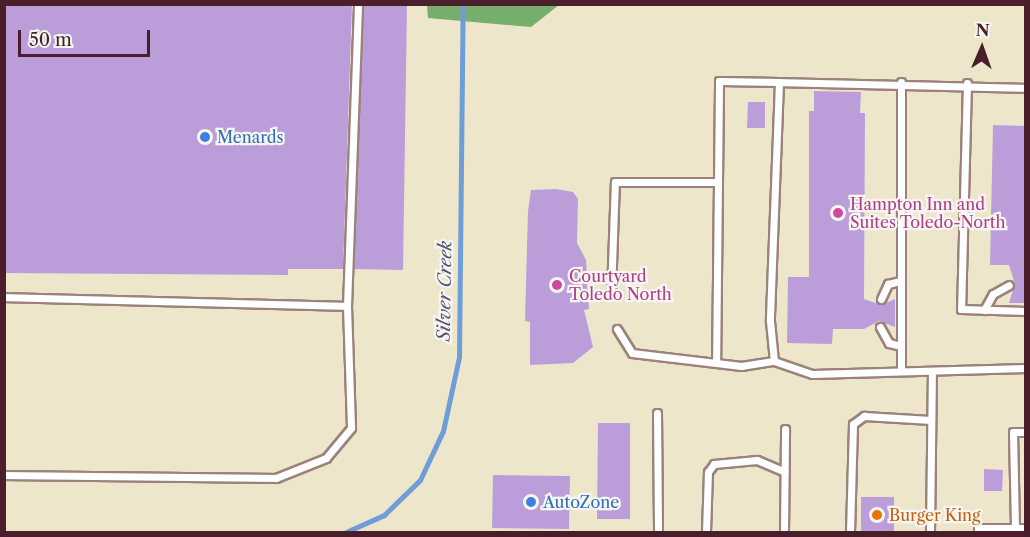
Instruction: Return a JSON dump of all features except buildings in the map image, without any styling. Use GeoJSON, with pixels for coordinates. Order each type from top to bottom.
{"type":"FeatureCollection","features":[{"type":"Feature","properties":{"kind":"lane"},"geometry":{"type":"LineString","coordinates":[[4,475],[276,478],[312,466],[344,442],[351,428],[347,306],[358,4]]}},
{"type":"Feature","properties":{"kind":"lane"},"geometry":{"type":"LineString","coordinates":[[716,359],[719,81],[967,83],[1026,88]]}},
{"type":"Feature","properties":{"kind":"lane"},"geometry":{"type":"LineString","coordinates":[[774,362],[770,321],[779,82]]}},
{"type":"Feature","properties":{"kind":"lane"},"geometry":{"type":"LineString","coordinates":[[901,372],[902,82]]}},
{"type":"Feature","properties":{"kind":"lane"},"geometry":{"type":"LineString","coordinates":[[967,83],[961,309],[1026,311]]}},
{"type":"Feature","properties":{"kind":"lane"},"geometry":{"type":"LineString","coordinates":[[611,294],[615,182],[718,182]]}},
{"type":"Feature","properties":{"kind":"lane"},"geometry":{"type":"LineString","coordinates":[[881,299],[888,284],[900,281]]}},
{"type":"Feature","properties":{"kind":"lane"},"geometry":{"type":"LineString","coordinates":[[984,310],[993,294],[1009,285]]}},
{"type":"Feature","properties":{"kind":"lane"},"geometry":{"type":"LineString","coordinates":[[4,297],[347,306]]}},
{"type":"Feature","properties":{"kind":"lane"},"geometry":{"type":"LineString","coordinates":[[880,327],[889,343],[901,346]]}},
{"type":"Feature","properties":{"kind":"lane"},"geometry":{"type":"LineString","coordinates":[[616,330],[632,353],[716,359],[760,367],[774,362],[812,374],[1026,368]]}},
{"type":"Feature","properties":{"kind":"lane"},"geometry":{"type":"LineString","coordinates":[[930,532],[932,371]]}},
{"type":"Feature","properties":{"kind":"lane"},"geometry":{"type":"LineString","coordinates":[[657,413],[658,532]]}},
{"type":"Feature","properties":{"kind":"lane"},"geometry":{"type":"LineString","coordinates":[[850,532],[853,424],[864,416],[931,420]]}},
{"type":"Feature","properties":{"kind":"lane"},"geometry":{"type":"LineString","coordinates":[[784,532],[785,429]]}},
{"type":"Feature","properties":{"kind":"lane"},"geometry":{"type":"LineString","coordinates":[[1015,528],[1013,432],[1026,432]]}},
{"type":"Feature","properties":{"kind":"lane"},"geometry":{"type":"LineString","coordinates":[[706,532],[708,472],[714,464],[756,460],[785,472]]}},
{"type":"Feature","properties":{"kind":"lane"},"geometry":{"type":"LineString","coordinates":[[978,532],[978,528],[1026,528]]}},
{"type":"Feature","properties":{"kind":"green space"},"geometry":{"type":"Polygon","coordinates":[[[427,5],[559,5],[531,27],[428,18],[427,5]]]}},
{"type":"Feature","properties":{"kind":"waterway","name":"Silver Creek"},"geometry":{"type":"LineString","coordinates":[[346,532],[384,515],[420,480],[443,431],[459,357],[463,4]]}},
{"type":"Feature","properties":{"kind":"place","name":"Menards"},"geometry":{"type":"Point","coordinates":[205,137]}},
{"type":"Feature","properties":{"kind":"place","name":"Hampton Inn and Suites Toledo-North"},"geometry":{"type":"Point","coordinates":[838,213]}},
{"type":"Feature","properties":{"kind":"place","name":"Courtyard Toledo North"},"geometry":{"type":"Point","coordinates":[557,285]}},
{"type":"Feature","properties":{"kind":"place","name":"AutoZone"},"geometry":{"type":"Point","coordinates":[531,502]}},
{"type":"Feature","properties":{"kind":"place","name":"Burger King"},"geometry":{"type":"Point","coordinates":[877,515]}}]}
